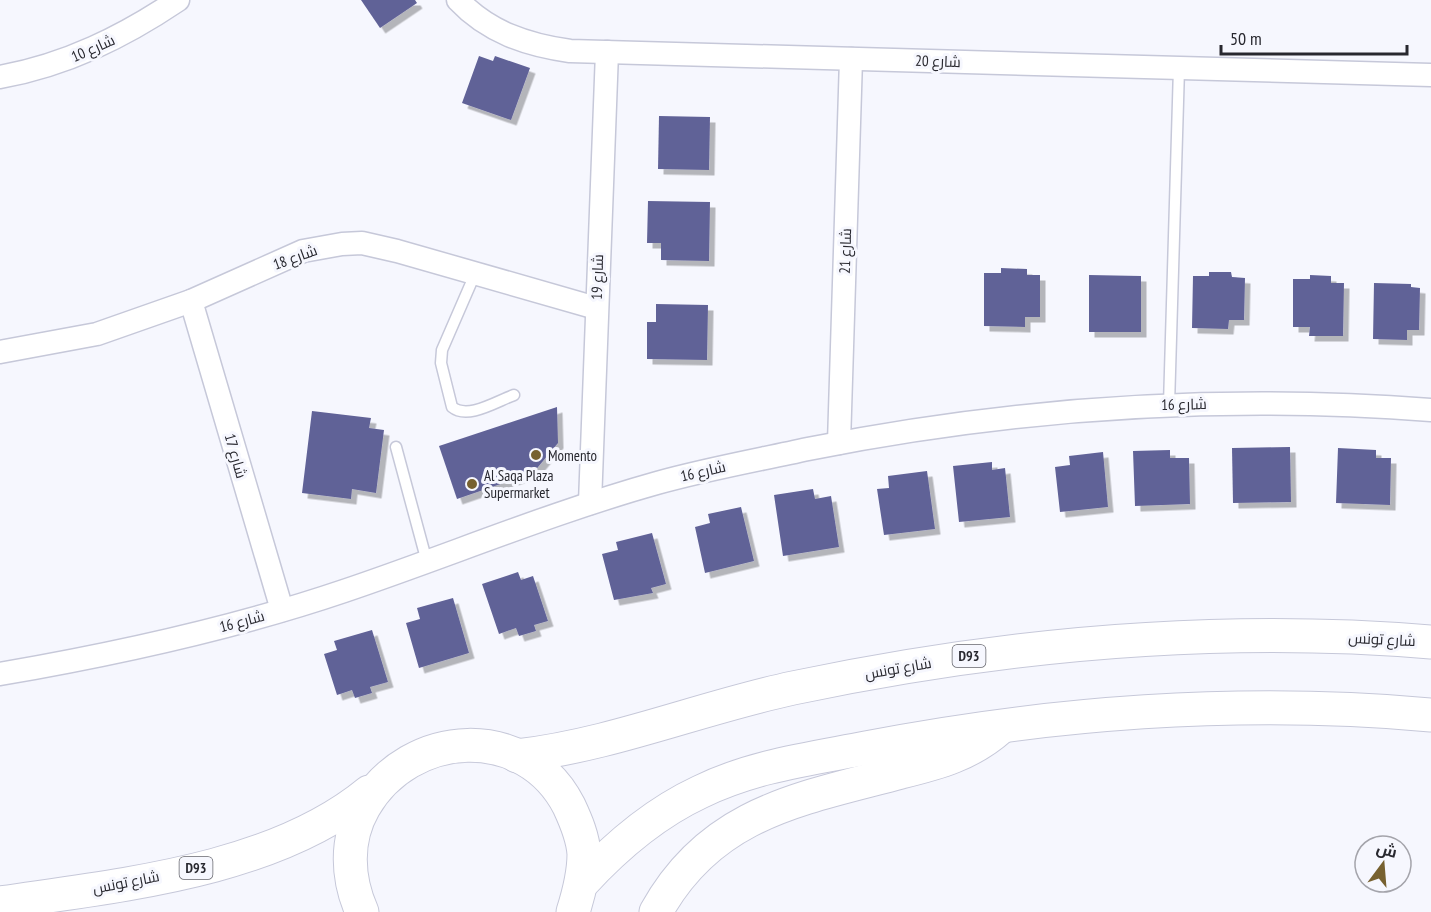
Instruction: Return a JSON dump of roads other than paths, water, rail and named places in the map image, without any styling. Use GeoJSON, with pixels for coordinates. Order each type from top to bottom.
{"type":"FeatureCollection","features":[{"type":"Feature","properties":{"kind":"main road","name":"شارع تونس"},"geometry":{"type":"LineString","coordinates":[[0,903],[153,877],[256,854],[283,845],[332,820],[405,762],[441,747],[480,745],[517,756],[606,740],[706,710],[789,689],[872,672],[1007,651],[1162,638],[1249,635],[1336,636],[1431,642]]}},
{"type":"Feature","properties":{"kind":"main road"},"geometry":{"type":"LineString","coordinates":[[577,897],[638,830],[699,792],[733,778],[786,763],[1004,724],[1193,708],[1356,708],[1431,715]]}},
{"type":"Feature","properties":{"kind":"main road"},"geometry":{"type":"LineString","coordinates":[[656,912],[672,886],[699,855],[730,829],[748,819],[786,803],[942,762],[976,747],[1004,724]]}},
{"type":"Feature","properties":{"kind":"main road"},"geometry":{"type":"LineString","coordinates":[[517,756],[543,772],[568,804],[577,822],[584,852],[577,897]]}},
{"type":"Feature","properties":{"kind":"main road"},"geometry":{"type":"LineString","coordinates":[[362,912],[353,892],[349,855],[357,819],[375,787]]}},
{"type":"Feature","properties":{"kind":"street","name":"شارع 10"},"geometry":{"type":"LineString","coordinates":[[0,77],[60,62],[96,48],[130,31],[178,0]]}},
{"type":"Feature","properties":{"kind":"street","name":"شارع 20"},"geometry":{"type":"LineString","coordinates":[[458,0],[484,22],[526,43],[570,51],[1431,75]]}},
{"type":"Feature","properties":{"kind":"street","name":"شارع 19"},"geometry":{"type":"LineString","coordinates":[[590,503],[607,52]]}},
{"type":"Feature","properties":{"kind":"street","name":"شارع 21"},"geometry":{"type":"LineString","coordinates":[[839,443],[851,59]]}},
{"type":"Feature","properties":{"kind":"street","name":"شارع 18"},"geometry":{"type":"LineString","coordinates":[[0,352],[97,334],[191,301],[294,255],[342,244],[362,243],[387,249],[596,308]]}},
{"type":"Feature","properties":{"kind":"street","name":"شارع 17"},"geometry":{"type":"LineString","coordinates":[[191,301],[282,610]]}},
{"type":"Feature","properties":{"kind":"street","name":"شارع 16"},"geometry":{"type":"LineString","coordinates":[[0,674],[163,642],[282,610],[427,562],[590,503],[715,468],[839,443],[1012,416],[1169,405],[1321,403],[1431,410]]}},
{"type":"Feature","properties":{"kind":"lane"},"geometry":{"type":"LineString","coordinates":[[1169,405],[1179,68]]}},
{"type":"Feature","properties":{"kind":"lane"},"geometry":{"type":"LineString","coordinates":[[475,274],[442,350],[441,363],[452,408],[469,412],[514,395]]}},
{"type":"Feature","properties":{"kind":"lane"},"geometry":{"type":"LineString","coordinates":[[396,447],[427,562]]}},
{"type":"Feature","properties":{"kind":"place","name":"Momento"},"geometry":{"type":"Point","coordinates":[536,455]}},
{"type":"Feature","properties":{"kind":"place","name":"Al Saqa Plaza Supermarket"},"geometry":{"type":"Point","coordinates":[472,484]}}]}
